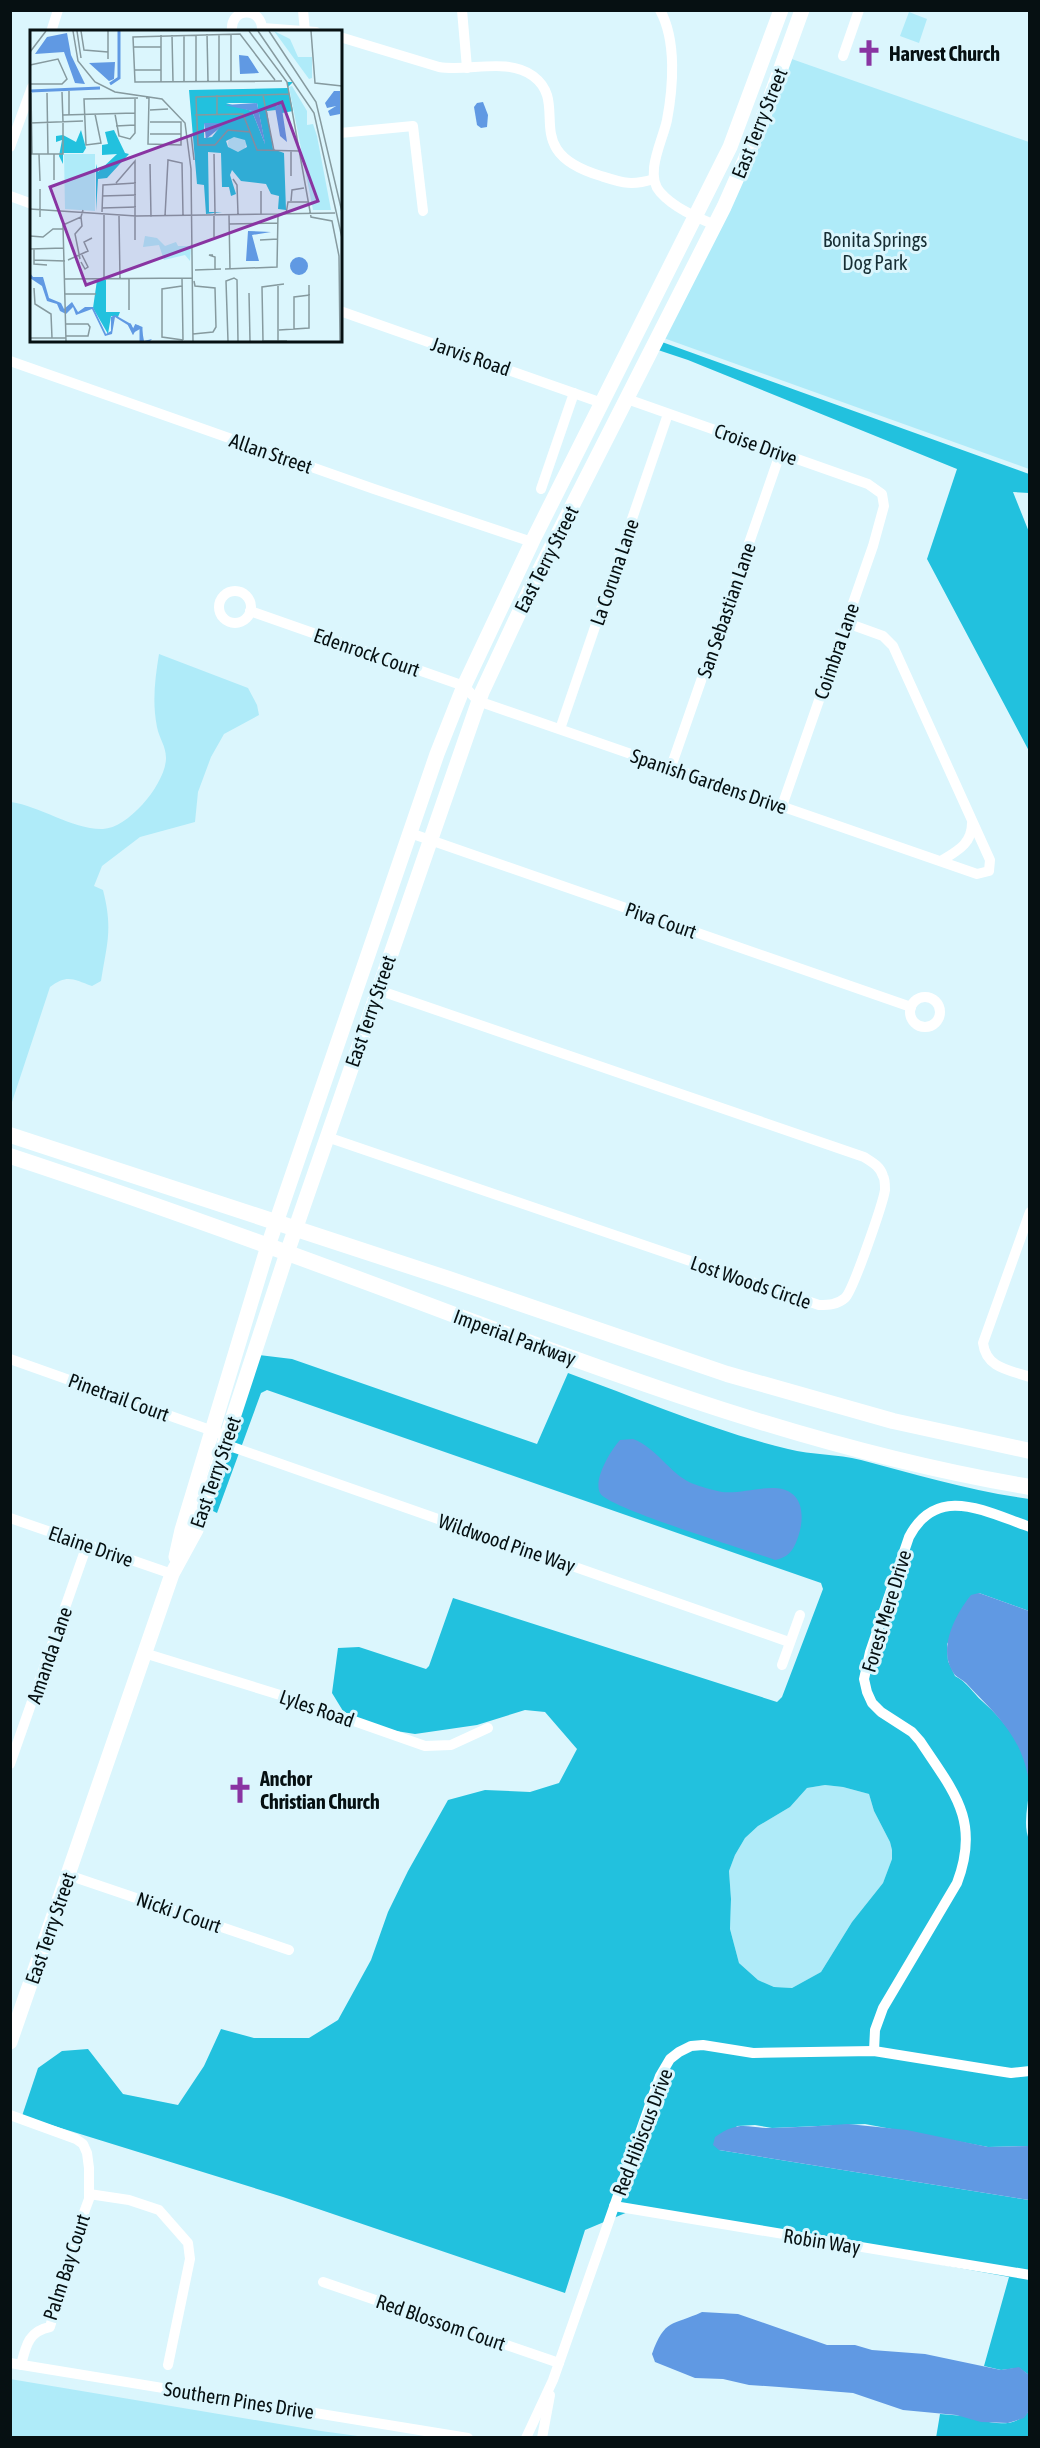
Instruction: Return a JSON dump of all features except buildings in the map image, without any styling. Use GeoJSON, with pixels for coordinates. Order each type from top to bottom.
{"type":"FeatureCollection","features":[{"type":"Feature","properties":{"kind":"main road","name":"Imperial Parkway"},"geometry":{"type":"LineString","coordinates":[[10,1135],[727,1374],[894,1421],[1029,1451]]}},
{"type":"Feature","properties":{"kind":"main road","name":"Imperial Parkway"},"geometry":{"type":"LineString","coordinates":[[10,1156],[268,1246],[668,1392],[880,1456],[980,1479],[1029,1487]]}},
{"type":"Feature","properties":{"kind":"street"},"geometry":{"type":"LineString","coordinates":[[52,30],[58,10]]}},
{"type":"Feature","properties":{"kind":"street"},"geometry":{"type":"LineString","coordinates":[[303,10],[309,30]]}},
{"type":"Feature","properties":{"kind":"street"},"geometry":{"type":"LineString","coordinates":[[462,10],[467,68]]}},
{"type":"Feature","properties":{"kind":"street"},"geometry":{"type":"LineString","coordinates":[[660,10],[668,28],[671,62],[667,120],[654,166],[654,179],[659,191],[687,213],[715,225]]}},
{"type":"Feature","properties":{"kind":"street"},"geometry":{"type":"LineString","coordinates":[[221,1437],[268,1246],[410,833],[464,686],[532,542],[733,138],[781,10]]}},
{"type":"Feature","properties":{"kind":"street","name":"East Terry Street"},"geometry":{"type":"LineString","coordinates":[[10,2042],[13,2025],[68,1875],[172,1574],[196,1530],[221,1437],[478,701],[520,610],[715,225],[760,126],[802,10]]}},
{"type":"Feature","properties":{"kind":"street"},"geometry":{"type":"LineString","coordinates":[[843,56],[859,10]]}},
{"type":"Feature","properties":{"kind":"street"},"geometry":{"type":"LineString","coordinates":[[232,30],[231,24],[236,13],[252,12],[260,18],[262,30]]}},
{"type":"Feature","properties":{"kind":"street"},"geometry":{"type":"LineString","coordinates":[[342,38],[439,67],[513,68],[535,78],[544,91],[552,139],[561,157],[576,168],[627,184],[637,184],[654,179]]}},
{"type":"Feature","properties":{"kind":"street"},"geometry":{"type":"LineString","coordinates":[[10,147],[30,92]]}},
{"type":"Feature","properties":{"kind":"street"},"geometry":{"type":"LineString","coordinates":[[342,132],[413,126],[423,211]]}},
{"type":"Feature","properties":{"kind":"street"},"geometry":{"type":"LineString","coordinates":[[10,196],[30,203]]}},
{"type":"Feature","properties":{"kind":"street","name":"Jarvis Road"},"geometry":{"type":"LineString","coordinates":[[342,312],[602,403]]}},
{"type":"Feature","properties":{"kind":"street","name":"Allan Street"},"geometry":{"type":"LineString","coordinates":[[10,361],[532,542]]}},
{"type":"Feature","properties":{"kind":"street"},"geometry":{"type":"LineString","coordinates":[[541,489],[574,393]]}},
{"type":"Feature","properties":{"kind":"street","name":"Croise Drive"},"geometry":{"type":"LineString","coordinates":[[627,399],[868,484],[882,494]]}},
{"type":"Feature","properties":{"kind":"street","name":"La Coruna Lane"},"geometry":{"type":"LineString","coordinates":[[560,729],[668,414]]}},
{"type":"Feature","properties":{"kind":"street","name":"San Sebastian Lane"},"geometry":{"type":"LineString","coordinates":[[671,767],[780,454]]}},
{"type":"Feature","properties":{"kind":"street","name":"Coimbra Lane"},"geometry":{"type":"LineString","coordinates":[[782,806],[847,623],[884,506],[882,494]]}},
{"type":"Feature","properties":{"kind":"street","name":"Edenrock Court"},"geometry":{"type":"LineString","coordinates":[[250,611],[464,686],[478,701]]}},
{"type":"Feature","properties":{"kind":"street","name":"Spanish Gardens Drive"},"geometry":{"type":"LineString","coordinates":[[478,701],[977,874],[989,872],[990,860],[893,646],[883,636],[847,623]]}},
{"type":"Feature","properties":{"kind":"street"},"geometry":{"type":"LineString","coordinates":[[941,861],[963,847],[971,835],[972,823]]}},
{"type":"Feature","properties":{"kind":"street","name":"Piva Court"},"geometry":{"type":"LineString","coordinates":[[410,833],[911,1006]]}},
{"type":"Feature","properties":{"kind":"street"},"geometry":{"type":"LineString","coordinates":[[378,990],[372,976],[396,898],[396,873]]}},
{"type":"Feature","properties":{"kind":"street","name":"Lost Woods Circle"},"geometry":{"type":"LineString","coordinates":[[327,1137],[819,1305],[832,1305],[845,1298],[852,1286],[885,1189],[883,1175],[876,1164],[864,1157],[378,990]]}},
{"type":"Feature","properties":{"kind":"street"},"geometry":{"type":"LineString","coordinates":[[1029,1212],[983,1343],[985,1355],[993,1364],[1029,1377]]}},
{"type":"Feature","properties":{"kind":"street","name":"Pinetrail Court"},"geometry":{"type":"LineString","coordinates":[[10,1359],[221,1437]]}},
{"type":"Feature","properties":{"kind":"street","name":"Wildwood Pine Way"},"geometry":{"type":"LineString","coordinates":[[221,1437],[789,1642]]}},
{"type":"Feature","properties":{"kind":"street","name":"Forest Mere Drive"},"geometry":{"type":"LineString","coordinates":[[874,2050],[875,2030],[883,2008],[957,1884],[963,1862],[966,1827],[960,1803],[920,1741],[912,1732],[881,1713],[872,1703],[864,1679],[870,1652],[909,1537],[916,1524],[926,1514],[939,1507],[960,1505],[1029,1527]]}},
{"type":"Feature","properties":{"kind":"street","name":"Elaine Drive"},"geometry":{"type":"LineString","coordinates":[[10,1518],[172,1574]]}},
{"type":"Feature","properties":{"kind":"street","name":"Amanda Lane"},"geometry":{"type":"LineString","coordinates":[[10,1764],[87,1545]]}},
{"type":"Feature","properties":{"kind":"street"},"geometry":{"type":"LineString","coordinates":[[782,1665],[800,1615]]}},
{"type":"Feature","properties":{"kind":"street","name":"Lyles Road"},"geometry":{"type":"LineString","coordinates":[[144,1653],[280,1695],[425,1746],[451,1745],[488,1728]]}},
{"type":"Feature","properties":{"kind":"street","name":"Nicki J Court"},"geometry":{"type":"LineString","coordinates":[[68,1875],[289,1950]]}},
{"type":"Feature","properties":{"kind":"street","name":"Red Hibiscus Drive"},"geometry":{"type":"LineString","coordinates":[[526,2438],[553,2380],[663,2068],[678,2052],[691,2046],[704,2045],[753,2053],[874,2050],[998,2072],[1029,2071]]}},
{"type":"Feature","properties":{"kind":"street","name":"Palm Bay Court"},"geometry":{"type":"LineString","coordinates":[[10,2115],[76,2139],[83,2144],[89,2168],[89,2194],[50,2327],[41,2329],[30,2338],[16,2364]]}},
{"type":"Feature","properties":{"kind":"street","name":"Palm Bay Court"},"geometry":{"type":"LineString","coordinates":[[89,2194],[129,2200],[159,2210],[188,2243],[190,2259],[168,2365]]}},
{"type":"Feature","properties":{"kind":"street","name":"Robin Way"},"geometry":{"type":"LineString","coordinates":[[614,2206],[1029,2275]]}},
{"type":"Feature","properties":{"kind":"street","name":"Red Blossom Court"},"geometry":{"type":"LineString","coordinates":[[323,2282],[559,2363]]}},
{"type":"Feature","properties":{"kind":"street","name":"Southern Pines Drive"},"geometry":{"type":"LineString","coordinates":[[16,2364],[468,2438]]}},
{"type":"Feature","properties":{"kind":"street","name":"Red Hibiscus Drive"},"geometry":{"type":"LineString","coordinates":[[542,2438],[553,2380]]}},
{"type":"Feature","properties":{"kind":"green space"},"geometry":{"type":"Polygon","coordinates":[[[909,12],[927,19],[919,43],[900,36],[909,12]]]}},
{"type":"Feature","properties":{"kind":"green space","name":"Bonita Springs Dog Park"},"geometry":{"type":"Polygon","coordinates":[[[786,57],[1029,142],[1029,469],[658,336],[786,57]]]}},
{"type":"Feature","properties":{"kind":"green space"},"geometry":{"type":"Polygon","coordinates":[[[159,654],[248,688],[257,705],[259,715],[224,734],[211,757],[198,792],[195,822],[140,837],[102,866],[94,886],[103,890],[108,915],[108,936],[101,981],[92,986],[66,979],[50,987],[11,1105],[11,802],[80,826],[103,829],[113,827],[134,813],[160,780],[166,758],[157,727],[154,700],[159,654]]]}},
{"type":"Feature","properties":{"kind":"green space"},"geometry":{"type":"Polygon","coordinates":[[[825,1785],[869,1794],[874,1811],[890,1842],[892,1859],[883,1883],[852,1922],[821,1972],[792,1988],[774,1987],[758,1980],[739,1963],[730,1929],[729,1871],[745,1838],[758,1826],[790,1807],[807,1788],[825,1785]]]}},
{"type":"Feature","properties":{"kind":"green space"},"geometry":{"type":"Polygon","coordinates":[[[10,2379],[321,2431],[365,2437],[11,2437],[10,2379]]]}},
{"type":"Feature","properties":{"kind":"shaded area"},"geometry":{"type":"Polygon","coordinates":[[[483,102],[488,115],[487,127],[481,128],[477,125],[474,107],[477,103],[483,102]]]}},
{"type":"Feature","properties":{"kind":"shaded area"},"geometry":{"type":"Polygon","coordinates":[[[662,342],[1029,474],[1029,493],[1013,492],[1029,532],[1029,751],[927,559],[957,469],[688,360],[658,350],[662,342]]]}},
{"type":"Feature","properties":{"kind":"shaded area"},"geometry":{"type":"Polygon","coordinates":[[[259,1355],[292,1359],[537,1444],[568,1373],[704,1424],[760,1442],[797,1451],[852,1458],[966,1487],[1029,1499],[1029,1611],[979,1593],[947,1644],[948,1661],[955,1676],[966,1684],[1007,1727],[1020,1748],[1028,1771],[1026,1828],[1030,1842],[1029,2146],[988,2147],[865,2124],[772,2128],[755,2125],[737,2126],[719,2150],[1029,2200],[1029,2375],[1019,2368],[1001,2370],[984,2366],[1009,2277],[635,2209],[585,2230],[565,2293],[283,2197],[22,2116],[38,2068],[62,2051],[88,2049],[123,2094],[178,2105],[204,2066],[221,2029],[254,2038],[309,2038],[338,2020],[371,1960],[388,1912],[408,1871],[448,1800],[485,1790],[530,1792],[559,1783],[577,1749],[545,1712],[525,1710],[477,1725],[415,1734],[371,1727],[343,1711],[332,1693],[338,1648],[359,1647],[426,1669],[453,1598],[777,1702],[782,1697],[823,1589],[821,1583],[267,1390],[261,1393],[217,1513],[209,1509],[259,1355]],[[825,1785],[807,1788],[790,1807],[758,1826],[745,1838],[729,1871],[730,1929],[739,1963],[758,1980],[774,1987],[792,1988],[821,1972],[852,1922],[883,1883],[892,1859],[890,1842],[874,1811],[869,1794],[825,1785]]]}},
{"type":"Feature","properties":{"kind":"shaded area"},"geometry":{"type":"Polygon","coordinates":[[[633,1439],[649,1448],[683,1478],[699,1486],[722,1492],[776,1488],[790,1492],[799,1503],[802,1518],[799,1533],[791,1551],[783,1558],[775,1560],[681,1529],[609,1500],[600,1493],[598,1487],[601,1473],[608,1457],[620,1440],[633,1439]]]}},
{"type":"Feature","properties":{"kind":"shaded area"},"geometry":{"type":"Polygon","coordinates":[[[979,1593],[1029,1611],[1029,1782],[1026,1766],[1014,1739],[997,1716],[966,1683],[955,1675],[947,1655],[947,1644],[959,1613],[971,1595],[979,1593]]]}},
{"type":"Feature","properties":{"kind":"shaded area"},"geometry":{"type":"Polygon","coordinates":[[[848,2124],[907,2130],[988,2147],[1029,2146],[1029,2200],[719,2150],[713,2145],[715,2137],[731,2128],[848,2124]]]}},
{"type":"Feature","properties":{"kind":"shaded area"},"geometry":{"type":"Polygon","coordinates":[[[702,2312],[738,2314],[827,2345],[855,2345],[872,2350],[925,2354],[1001,2370],[1019,2367],[1029,2375],[1029,2411],[1024,2418],[1008,2423],[981,2422],[956,2415],[903,2410],[853,2393],[749,2385],[723,2379],[695,2378],[655,2362],[652,2354],[661,2334],[676,2322],[702,2312]]]}},
{"type":"Feature","properties":{"kind":"shaded area"},"geometry":{"type":"Polygon","coordinates":[[[1029,2411],[1029,2437],[936,2438],[940,2414],[1007,2423],[1023,2417],[1029,2411]]]}},
{"type":"Feature","properties":{"kind":"place","name":"Harvest Church"},"geometry":{"type":"Point","coordinates":[869,53]}},
{"type":"Feature","properties":{"kind":"place","name":"Anchor Christian Church"},"geometry":{"type":"Point","coordinates":[240,1790]}}]}
